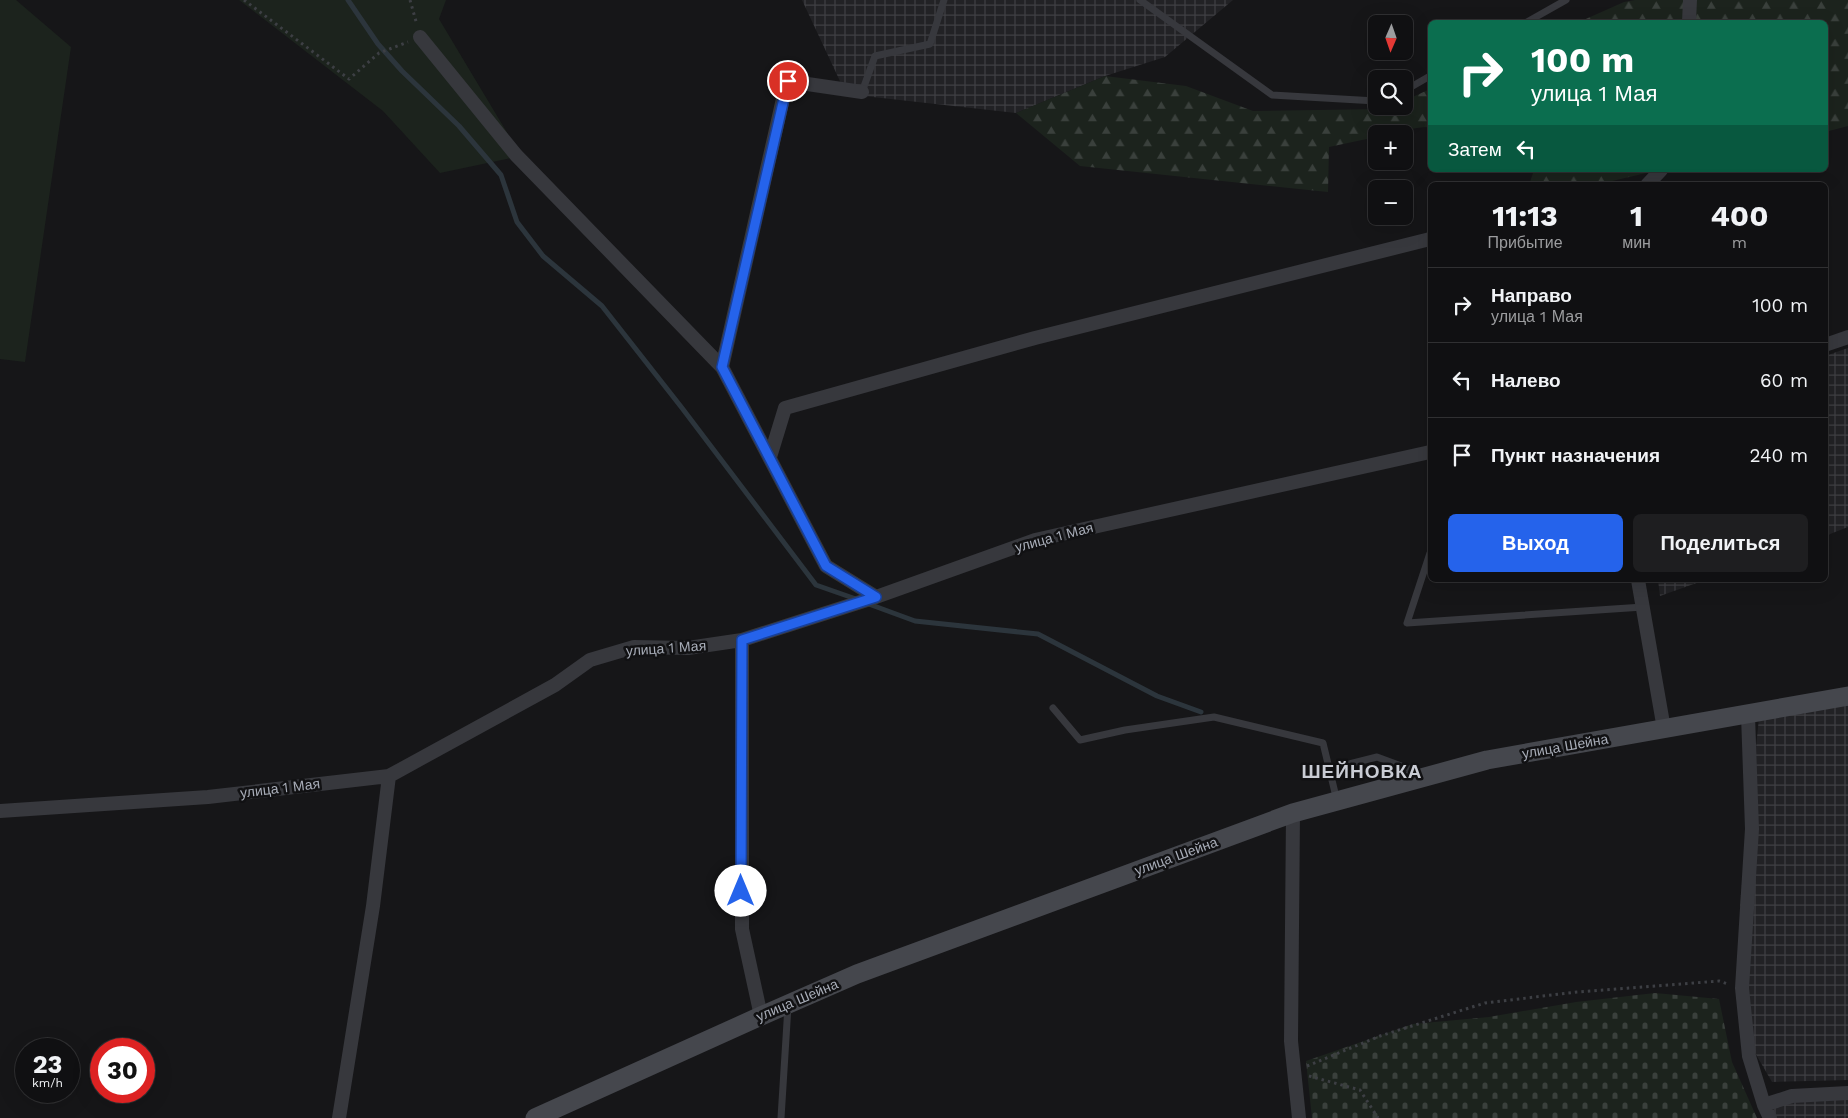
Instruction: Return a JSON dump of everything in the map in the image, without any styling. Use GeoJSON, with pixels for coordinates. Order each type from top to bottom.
{"type":"FeatureCollection","features":[{"type":"Feature","properties":{"kind":"street"},"geometry":{"type":"LineString","coordinates":[[1689,20],[1690,0]]}},
{"type":"Feature","properties":{"kind":"street"},"geometry":{"type":"LineString","coordinates":[[420,37],[516,155],[722,367],[826,566],[876,597]]}},
{"type":"Feature","properties":{"kind":"street"},"geometry":{"type":"LineString","coordinates":[[722,367],[788,81],[862,92]]}},
{"type":"Feature","properties":{"kind":"street"},"geometry":{"type":"LineString","coordinates":[[1650,182],[1659,172]]}},
{"type":"Feature","properties":{"kind":"street"},"geometry":{"type":"LineString","coordinates":[[770,457],[785,408],[1035,338],[1428,240]]}},
{"type":"Feature","properties":{"kind":"street"},"geometry":{"type":"LineString","coordinates":[[1828,344],[1848,337]]}},
{"type":"Feature","properties":{"kind":"street","name":"улица 1 Мая"},"geometry":{"type":"LineString","coordinates":[[0,811],[208,796],[389,776],[555,685],[590,660],[634,647],[688,648],[742,640],[876,597],[1035,540],[1428,452]]}},
{"type":"Feature","properties":{"kind":"street"},"geometry":{"type":"LineString","coordinates":[[1638,582],[1664,730]]}},
{"type":"Feature","properties":{"kind":"street"},"geometry":{"type":"LineString","coordinates":[[742,640],[742,929],[761,1016]]}},
{"type":"Feature","properties":{"kind":"street","name":"улица Шейна"},"geometry":{"type":"LineString","coordinates":[[535,1118],[857,974],[1292,813],[1487,760],[1848,696]]}},
{"type":"Feature","properties":{"kind":"street"},"geometry":{"type":"LineString","coordinates":[[1748,715],[1752,829],[1742,988],[1749,1056],[1764,1105],[1770,1118]]}},
{"type":"Feature","properties":{"kind":"street"},"geometry":{"type":"LineString","coordinates":[[339,1118],[373,906],[389,776]]}},
{"type":"Feature","properties":{"kind":"street"},"geometry":{"type":"LineString","coordinates":[[1292,813],[1291,1041],[1296,1117]]}},
{"type":"Feature","properties":{"kind":"street"},"geometry":{"type":"LineString","coordinates":[[1764,1105],[1792,1096],[1848,1093]]}},
{"type":"Feature","properties":{"kind":"lane"},"geometry":{"type":"LineString","coordinates":[[862,92],[876,56],[930,44],[944,0]]}},
{"type":"Feature","properties":{"kind":"lane"},"geometry":{"type":"LineString","coordinates":[[1140,0],[1272,95],[1368,101]]}},
{"type":"Feature","properties":{"kind":"lane"},"geometry":{"type":"LineString","coordinates":[[1530,20],[1566,0]]}},
{"type":"Feature","properties":{"kind":"lane"},"geometry":{"type":"LineString","coordinates":[[1413,86],[1428,77]]}},
{"type":"Feature","properties":{"kind":"lane"},"geometry":{"type":"LineString","coordinates":[[1428,559],[1407,623],[1643,607]]}},
{"type":"Feature","properties":{"kind":"lane"},"geometry":{"type":"LineString","coordinates":[[1053,708],[1080,740],[1125,730],[1214,717],[1323,743],[1337,801]]}},
{"type":"Feature","properties":{"kind":"lane"},"geometry":{"type":"LineString","coordinates":[[1329,769],[1377,757],[1428,776]]}},
{"type":"Feature","properties":{"kind":"lane"},"geometry":{"type":"LineString","coordinates":[[780,1118],[788,1004]]}},
{"type":"Feature","properties":{"kind":"path"},"geometry":{"type":"LineString","coordinates":[[244,0],[349,79],[379,53],[420,37],[410,0]]}},
{"type":"Feature","properties":{"kind":"path"},"geometry":{"type":"LineString","coordinates":[[1294,1072],[1380,1036],[1485,1003],[1577,992],[1719,981],[1742,988]]}},
{"type":"Feature","properties":{"kind":"path"},"geometry":{"type":"LineString","coordinates":[[1294,1072],[1360,1090],[1378,1118]]}},
{"type":"Feature","properties":{"kind":"shaded area"},"geometry":{"type":"Polygon","coordinates":[[[802,0],[1233,0],[1165,57],[1105,76],[1016,113],[846,94],[802,0]]]}},
{"type":"Feature","properties":{"kind":"shaded area"},"geometry":{"type":"Polygon","coordinates":[[[1848,348],[1848,527],[1828,535],[1828,355],[1848,348]]]}},
{"type":"Feature","properties":{"kind":"shaded area"},"geometry":{"type":"Polygon","coordinates":[[[1658,582],[1699,582],[1660,596],[1658,582]]]}},
{"type":"Feature","properties":{"kind":"shaded area"},"geometry":{"type":"Polygon","coordinates":[[[1848,699],[1848,1080],[1772,1082],[1747,1039],[1740,904],[1759,718],[1848,699]]]}},
{"type":"Feature","properties":{"kind":"shaded area"},"geometry":{"type":"Polygon","coordinates":[[[1848,1093],[1848,1118],[1773,1118],[1769,1100],[1848,1093]]]}},
{"type":"Feature","properties":{"kind":"green space"},"geometry":{"type":"Polygon","coordinates":[[[0,0],[16,0],[71,47],[25,362],[0,359],[0,0]]]}},
{"type":"Feature","properties":{"kind":"green space"},"geometry":{"type":"Polygon","coordinates":[[[239,0],[446,0],[439,19],[521,156],[440,173],[383,111],[239,0]]]}},
{"type":"Feature","properties":{"kind":"green space"},"geometry":{"type":"Polygon","coordinates":[[[1635,0],[1848,0],[1848,126],[1828,131],[1828,20],[1584,20],[1624,2],[1635,0]]]}},
{"type":"Feature","properties":{"kind":"green space"},"geometry":{"type":"Polygon","coordinates":[[[1105,76],[1186,86],[1253,111],[1368,109],[1368,115],[1413,115],[1413,97],[1428,90],[1428,127],[1413,129],[1413,125],[1368,125],[1368,139],[1329,147],[1328,192],[1080,166],[1016,113],[1105,76]]]}},
{"type":"Feature","properties":{"kind":"green space"},"geometry":{"type":"Polygon","coordinates":[[[1533,172],[1650,172],[1608,182],[1530,182],[1533,172]]]}},
{"type":"Feature","properties":{"kind":"green space"},"geometry":{"type":"Polygon","coordinates":[[[1655,993],[1719,999],[1732,1062],[1757,1118],[1312,1118],[1306,1061],[1413,1024],[1489,1017],[1576,1002],[1655,993]]]}},
{"type":"Feature","properties":{"kind":"waterway"},"geometry":{"type":"LineString","coordinates":[[348,0],[378,44],[402,71],[459,126],[501,175],[517,222],[543,256],[602,306],[816,585],[856,599]]}},
{"type":"Feature","properties":{"kind":"waterway"},"geometry":{"type":"LineString","coordinates":[[866,603],[915,621],[1038,634],[1157,696],[1201,712]]}},
{"type":"Feature","properties":{"kind":"district","name":"ШЕЙНОВКА"},"geometry":{"type":"Point","coordinates":[1362,771]}},
{"type":"Feature","properties":{"kind":"route"},"geometry":{"type":"LineString","coordinates":[[741,891],[742,640],[876,597],[826,566],[722,367],[788,81]]}}]}
